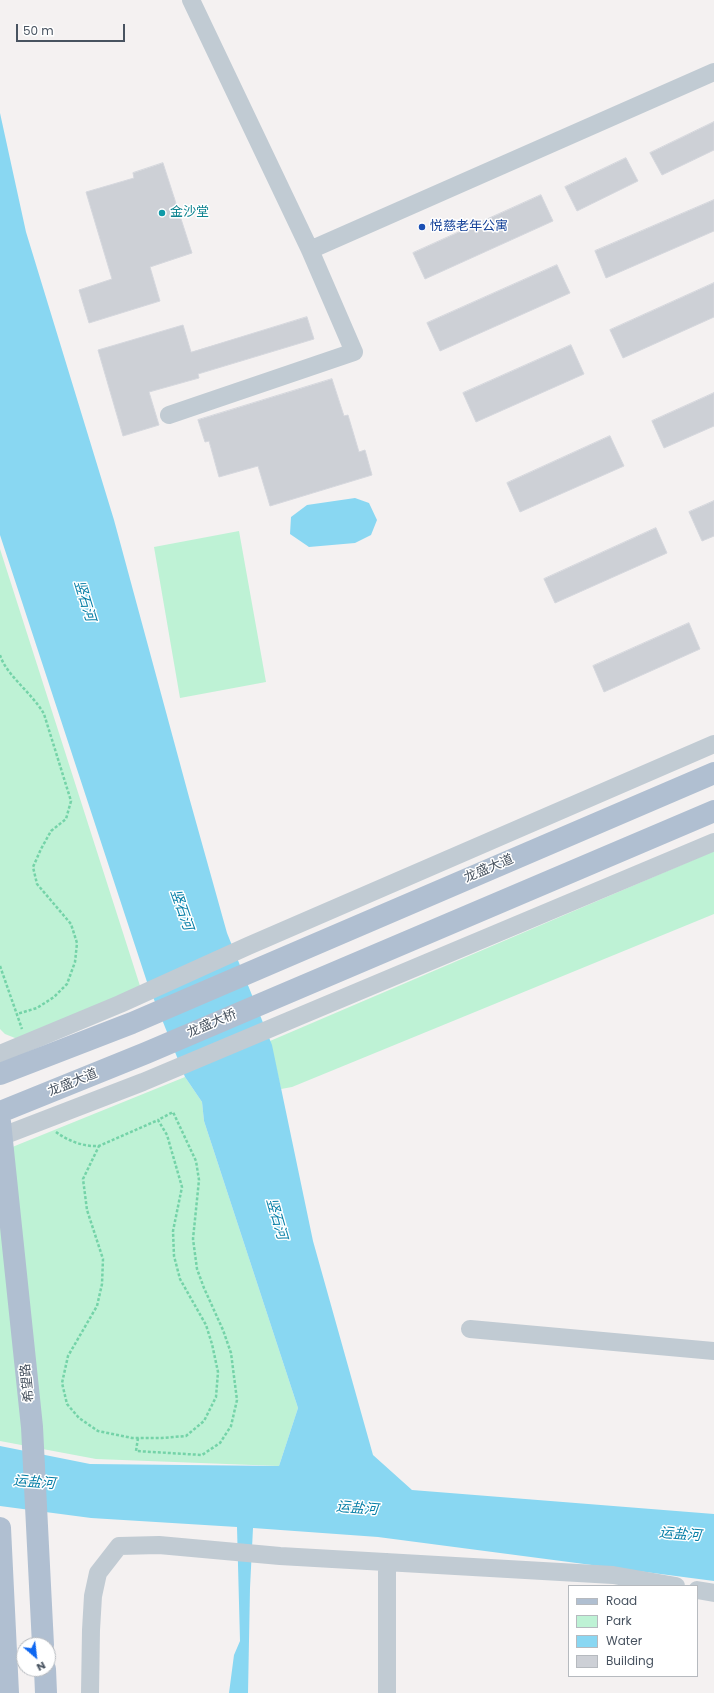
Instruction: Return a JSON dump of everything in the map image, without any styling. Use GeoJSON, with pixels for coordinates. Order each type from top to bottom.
{"type":"FeatureCollection","features":[{"type":"Feature","properties":{"kind":"main road","name":"龙盛大道"},"geometry":{"type":"LineString","coordinates":[[0,1074],[132,1023],[714,773]]}},
{"type":"Feature","properties":{"kind":"main road","name":"龙盛大桥"},"geometry":{"type":"LineString","coordinates":[[146,1053],[279,995],[714,811]]}},
{"type":"Feature","properties":{"kind":"main road","name":"龙盛大道"},"geometry":{"type":"LineString","coordinates":[[0,1112],[146,1053]]}},
{"type":"Feature","properties":{"kind":"main road","name":"希望路"},"geometry":{"type":"LineString","coordinates":[[1,1132],[32,1427],[43,1637]]}},
{"type":"Feature","properties":{"kind":"main road"},"geometry":{"type":"LineString","coordinates":[[0,1528],[8,1693]]}},
{"type":"Feature","properties":{"kind":"main road"},"geometry":{"type":"LineString","coordinates":[[45,1677],[46,1693]]}},
{"type":"Feature","properties":{"kind":"street"},"geometry":{"type":"LineString","coordinates":[[169,415],[354,352],[310,250],[191,0]]}},
{"type":"Feature","properties":{"kind":"street"},"geometry":{"type":"LineString","coordinates":[[310,250],[714,72]]}},
{"type":"Feature","properties":{"kind":"street"},"geometry":{"type":"LineString","coordinates":[[0,1054],[120,1004],[248,946],[714,744]]}},
{"type":"Feature","properties":{"kind":"street"},"geometry":{"type":"LineString","coordinates":[[1,1132],[41,1121],[143,1082],[714,842]]}},
{"type":"Feature","properties":{"kind":"street"},"geometry":{"type":"LineString","coordinates":[[470,1329],[714,1351]]}},
{"type":"Feature","properties":{"kind":"street"},"geometry":{"type":"LineString","coordinates":[[90,1693],[93,1596],[98,1573],[119,1546],[159,1545],[256,1554],[614,1575],[670,1585]]}},
{"type":"Feature","properties":{"kind":"street"},"geometry":{"type":"LineString","coordinates":[[387,1562],[387,1693]]}},
{"type":"Feature","properties":{"kind":"street"},"geometry":{"type":"LineString","coordinates":[[698,1590],[714,1593]]}},
{"type":"Feature","properties":{"kind":"path"},"geometry":{"type":"LineString","coordinates":[[0,655],[17,682],[38,704],[44,714],[70,801],[66,819],[51,831],[40,849],[33,868],[37,884],[71,924],[77,943],[75,962],[67,984],[54,997],[37,1008],[17,1014]]}},
{"type":"Feature","properties":{"kind":"path"},"geometry":{"type":"LineString","coordinates":[[0,966],[27,1043]]}},
{"type":"Feature","properties":{"kind":"path"},"geometry":{"type":"LineString","coordinates":[[41,1121],[64,1138],[88,1147],[99,1146],[173,1112],[196,1161],[199,1180],[193,1239],[197,1269],[223,1330],[231,1353],[237,1400],[231,1426],[220,1443],[202,1455],[136,1451],[138,1438]]}},
{"type":"Feature","properties":{"kind":"path"},"geometry":{"type":"LineString","coordinates":[[99,1146],[83,1179],[88,1210],[103,1259],[102,1284],[97,1306],[68,1356],[62,1383],[67,1404],[79,1418],[98,1431],[138,1438],[186,1436],[204,1421],[216,1397],[218,1372],[206,1325],[180,1279],[174,1256],[173,1231],[182,1188],[167,1136],[158,1120]]}},
{"type":"Feature","properties":{"kind":"green space"},"geometry":{"type":"Polygon","coordinates":[[[239,531],[266,682],[180,698],[154,547],[239,531]]]}},
{"type":"Feature","properties":{"kind":"green space"},"geometry":{"type":"Polygon","coordinates":[[[0,549],[141,989],[20,1040],[5,1034],[0,1029],[0,549]]]}},
{"type":"Feature","properties":{"kind":"green space"},"geometry":{"type":"Polygon","coordinates":[[[714,851],[714,914],[292,1087],[281,1089],[270,1041],[714,851]]]}},
{"type":"Feature","properties":{"kind":"green space"},"geometry":{"type":"Polygon","coordinates":[[[185,1077],[202,1102],[204,1121],[298,1408],[279,1466],[96,1459],[0,1441],[0,1152],[185,1077]]]}},
{"type":"Feature","properties":{"kind":"water"},"geometry":{"type":"Polygon","coordinates":[[[0,113],[26,232],[114,520],[227,933],[272,1045],[313,1241],[373,1455],[412,1490],[714,1514],[714,1581],[378,1537],[253,1528],[248,1693],[229,1693],[234,1655],[240,1641],[237,1527],[91,1518],[0,1506],[0,1446],[90,1464],[279,1466],[298,1408],[204,1121],[202,1102],[185,1077],[147,982],[0,535],[0,113]]]}},
{"type":"Feature","properties":{"kind":"water"},"geometry":{"type":"Polygon","coordinates":[[[355,498],[369,503],[377,520],[371,535],[355,543],[309,547],[290,534],[291,517],[307,505],[355,498]]]}},
{"type":"Feature","properties":{"kind":"building"},"geometry":{"type":"Polygon","coordinates":[[[714,122],[714,150],[662,175],[650,153],[714,122]]]}},
{"type":"Feature","properties":{"kind":"building"},"geometry":{"type":"Polygon","coordinates":[[[626,158],[638,181],[577,211],[565,187],[626,158]]]}},
{"type":"Feature","properties":{"kind":"building"},"geometry":{"type":"Polygon","coordinates":[[[163,163],[192,253],[150,267],[160,301],[89,323],[79,290],[112,279],[86,192],[134,178],[133,173],[163,163]]]}},
{"type":"Feature","properties":{"kind":"building"},"geometry":{"type":"Polygon","coordinates":[[[541,195],[553,221],[425,279],[413,253],[541,195]]]}},
{"type":"Feature","properties":{"kind":"building"},"geometry":{"type":"Polygon","coordinates":[[[714,200],[714,231],[606,278],[595,251],[714,200]]]}},
{"type":"Feature","properties":{"kind":"building"},"geometry":{"type":"Polygon","coordinates":[[[557,265],[570,293],[440,351],[427,323],[557,265]]]}},
{"type":"Feature","properties":{"kind":"building"},"geometry":{"type":"Polygon","coordinates":[[[714,283],[714,317],[623,358],[610,330],[714,283]]]}},
{"type":"Feature","properties":{"kind":"building"},"geometry":{"type":"Polygon","coordinates":[[[307,317],[314,339],[198,374],[199,378],[149,392],[159,425],[123,436],[98,350],[183,325],[191,352],[307,317]]]}},
{"type":"Feature","properties":{"kind":"building"},"geometry":{"type":"Polygon","coordinates":[[[571,345],[584,374],[476,422],[463,393],[571,345]]]}},
{"type":"Feature","properties":{"kind":"building"},"geometry":{"type":"Polygon","coordinates":[[[332,379],[344,416],[348,415],[359,452],[365,450],[372,475],[270,506],[258,466],[219,477],[209,441],[205,442],[198,420],[332,379]]]}},
{"type":"Feature","properties":{"kind":"building"},"geometry":{"type":"Polygon","coordinates":[[[714,393],[714,426],[664,448],[652,421],[714,393]]]}},
{"type":"Feature","properties":{"kind":"building"},"geometry":{"type":"Polygon","coordinates":[[[610,436],[624,466],[520,512],[507,483],[610,436]]]}},
{"type":"Feature","properties":{"kind":"building"},"geometry":{"type":"Polygon","coordinates":[[[714,501],[714,536],[702,541],[689,512],[714,501]]]}},
{"type":"Feature","properties":{"kind":"building"},"geometry":{"type":"Polygon","coordinates":[[[656,528],[667,553],[555,603],[544,579],[656,528]]]}},
{"type":"Feature","properties":{"kind":"building"},"geometry":{"type":"Polygon","coordinates":[[[689,623],[700,649],[604,692],[593,666],[689,623]]]}},
{"type":"Feature","properties":{"kind":"place","name":"金沙堂"},"geometry":{"type":"Point","coordinates":[162,213]}},
{"type":"Feature","properties":{"kind":"place","name":"悦慈老年公寓"},"geometry":{"type":"Point","coordinates":[422,227]}},
{"type":"Feature","properties":{"kind":"water label","name":"竖石河"},"geometry":{"type":"Point","coordinates":[84,601]}},
{"type":"Feature","properties":{"kind":"water label","name":"竖石河"},"geometry":{"type":"Point","coordinates":[181,910]}},
{"type":"Feature","properties":{"kind":"water label","name":"竖石河"},"geometry":{"type":"Point","coordinates":[276,1219]}},
{"type":"Feature","properties":{"kind":"water label","name":"运盐河"},"geometry":{"type":"Point","coordinates":[34,1483]}},
{"type":"Feature","properties":{"kind":"water label","name":"运盐河"},"geometry":{"type":"Point","coordinates":[357,1509]}},
{"type":"Feature","properties":{"kind":"water label","name":"运盐河"},"geometry":{"type":"Point","coordinates":[680,1535]}}]}
